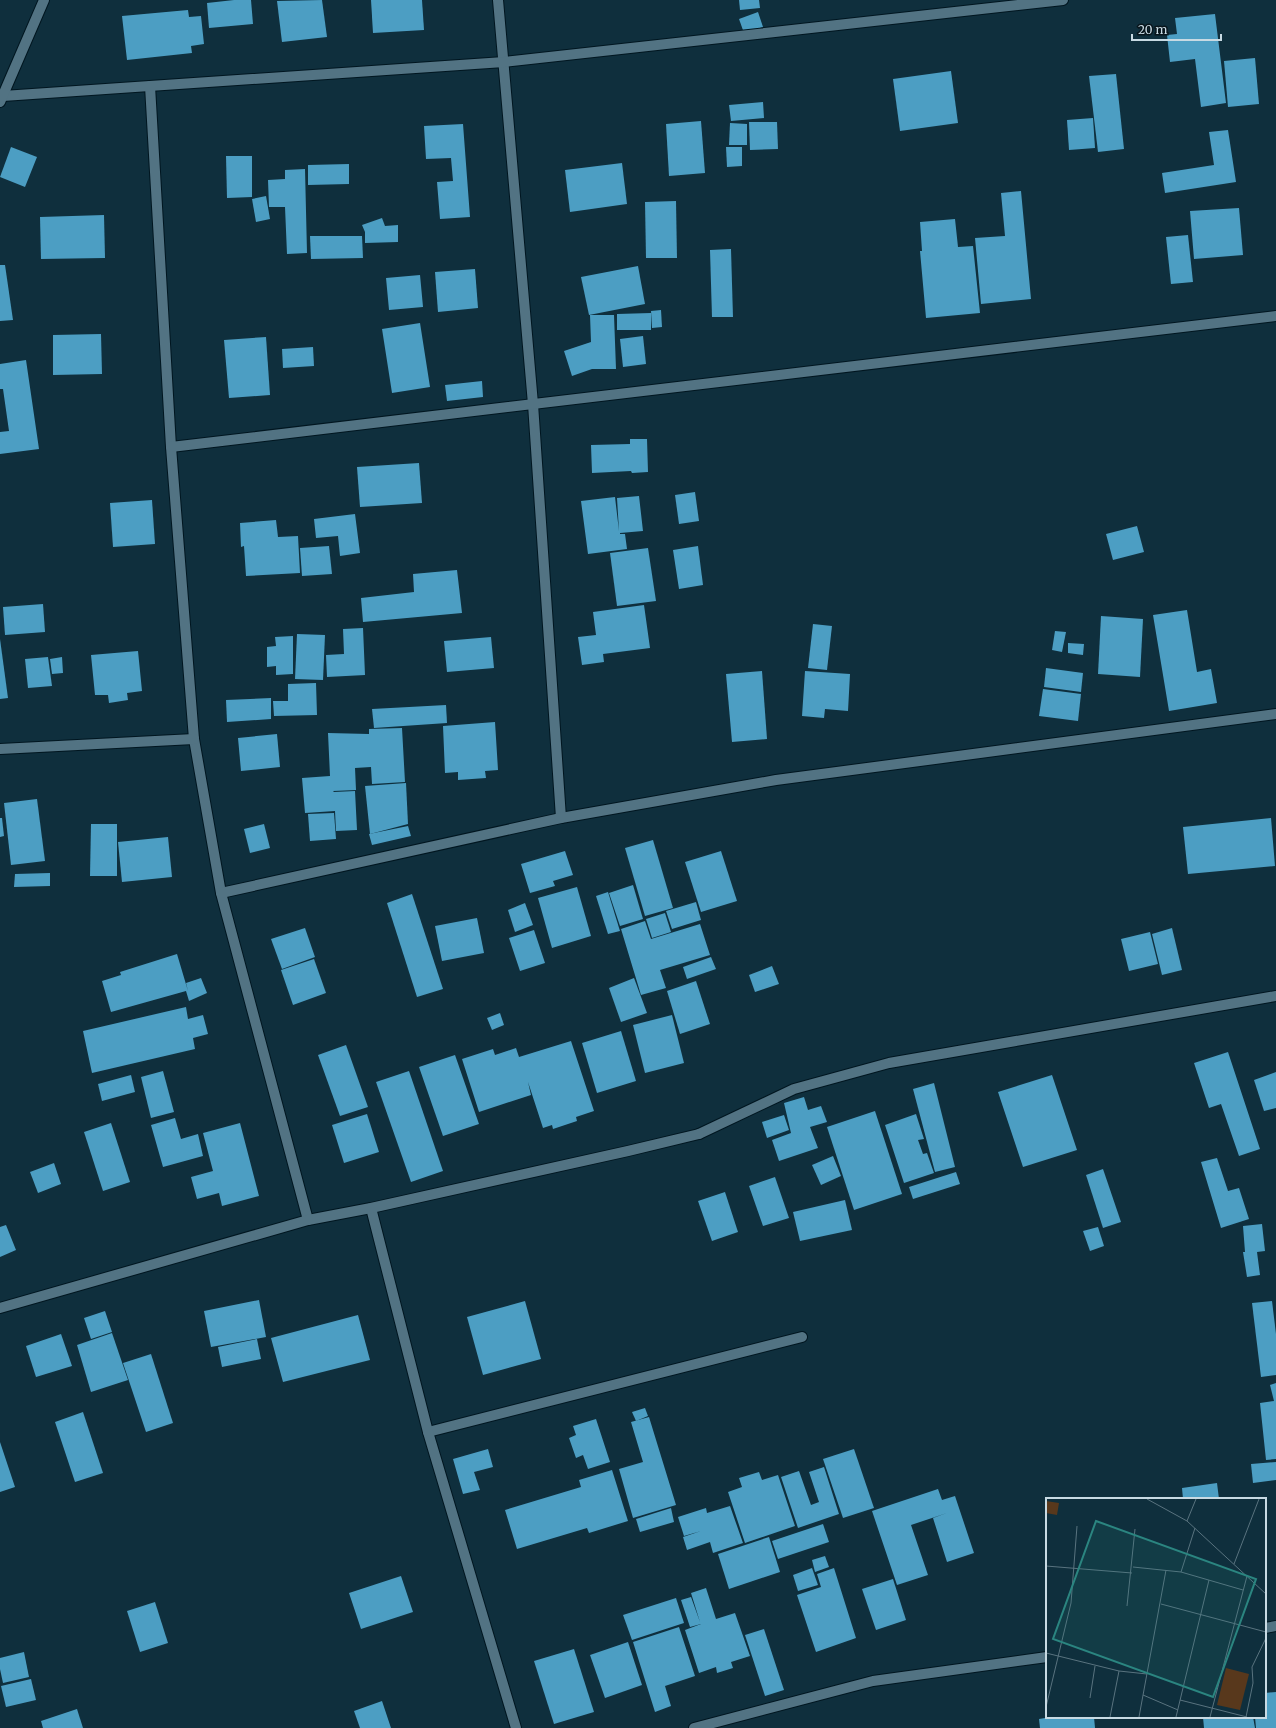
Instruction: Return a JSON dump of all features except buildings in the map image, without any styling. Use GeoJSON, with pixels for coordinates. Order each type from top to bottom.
{"type":"FeatureCollection","features":[{"type":"Feature","properties":{"kind":"street"},"geometry":{"type":"LineString","coordinates":[[44,0],[1,99],[150,86],[504,62],[1063,0]]}},
{"type":"Feature","properties":{"kind":"street"},"geometry":{"type":"LineString","coordinates":[[498,0],[534,404],[561,818]]}},
{"type":"Feature","properties":{"kind":"street"},"geometry":{"type":"LineString","coordinates":[[150,86],[171,446],[194,739],[221,893],[308,1220]]}},
{"type":"Feature","properties":{"kind":"street"},"geometry":{"type":"LineString","coordinates":[[171,446],[1276,316]]}},
{"type":"Feature","properties":{"kind":"street"},"geometry":{"type":"LineString","coordinates":[[221,893],[561,818],[776,780],[1276,714]]}},
{"type":"Feature","properties":{"kind":"street"},"geometry":{"type":"LineString","coordinates":[[0,749],[194,739]]}},
{"type":"Feature","properties":{"kind":"street"},"geometry":{"type":"LineString","coordinates":[[0,1308],[308,1220],[372,1208],[699,1134],[794,1090],[889,1062],[1276,996]]}},
{"type":"Feature","properties":{"kind":"street"},"geometry":{"type":"LineString","coordinates":[[372,1208],[428,1432],[516,1728]]}},
{"type":"Feature","properties":{"kind":"street"},"geometry":{"type":"LineString","coordinates":[[428,1432],[802,1337]]}},
{"type":"Feature","properties":{"kind":"street"},"geometry":{"type":"LineString","coordinates":[[1266,1628],[1276,1626]]}},
{"type":"Feature","properties":{"kind":"street"},"geometry":{"type":"LineString","coordinates":[[694,1728],[873,1681],[1046,1657]]}}]}
